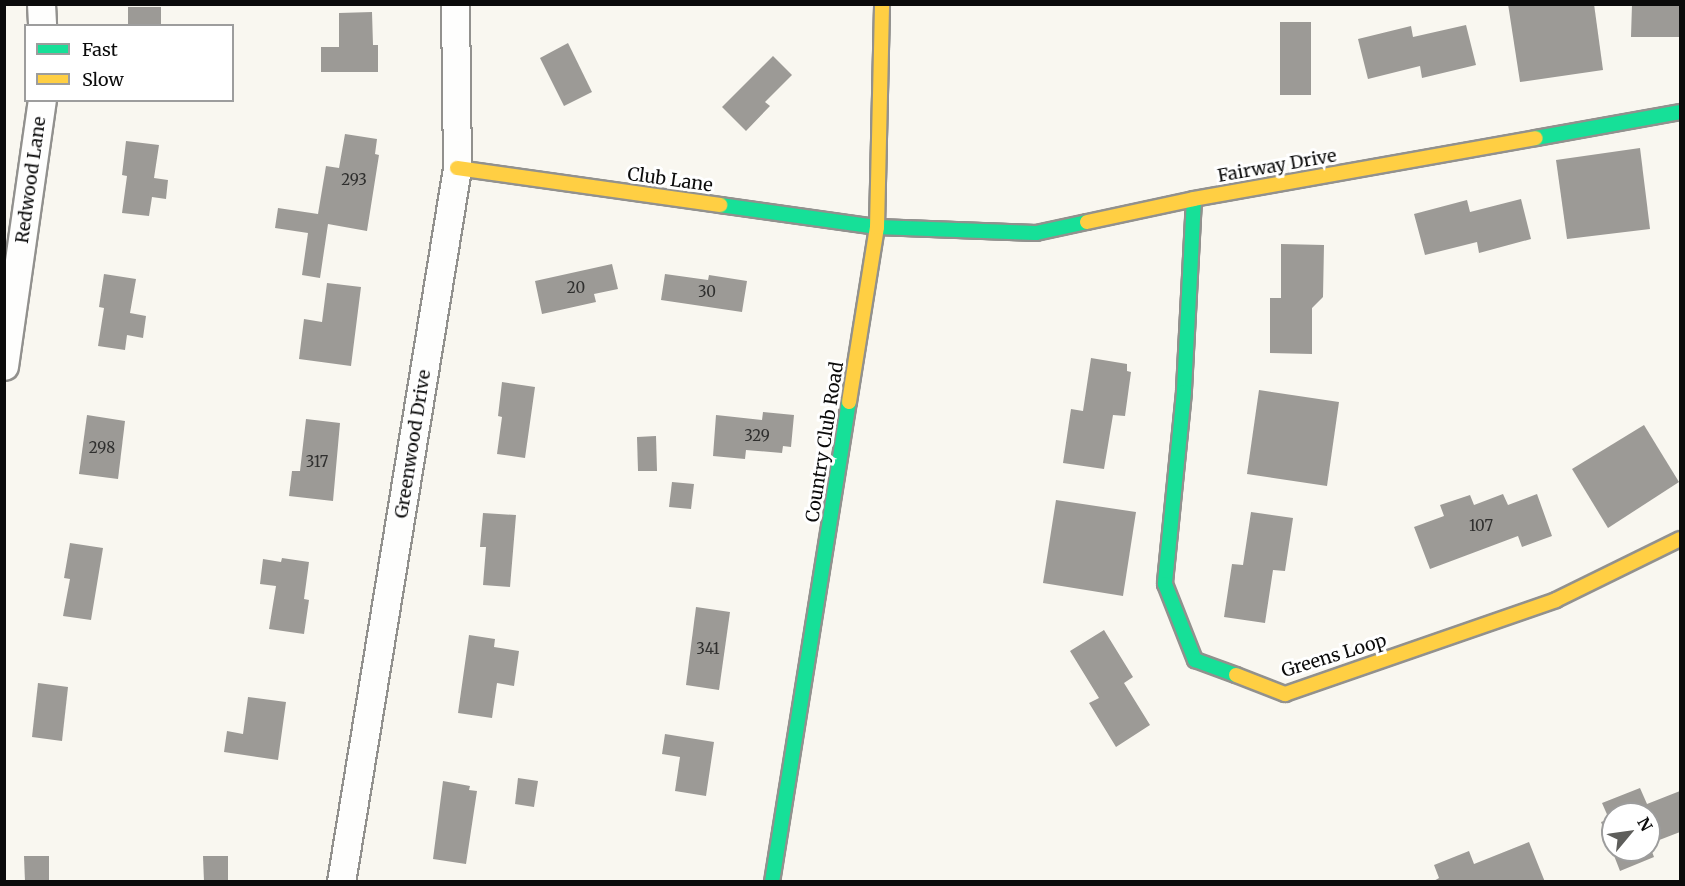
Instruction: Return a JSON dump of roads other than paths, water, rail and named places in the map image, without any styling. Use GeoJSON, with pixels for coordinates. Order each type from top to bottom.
{"type":"FeatureCollection","features":[{"type":"Feature","properties":{"kind":"street"},"geometry":{"type":"LineString","coordinates":[[41,4],[42,24]]}},
{"type":"Feature","properties":{"kind":"street","name":"Greenwood Drive"},"geometry":{"type":"LineString","coordinates":[[341,882],[458,168],[455,4]]}},
{"type":"Feature","properties":{"kind":"street","name":"Country Club Road"},"geometry":{"type":"LineString","coordinates":[[772,882],[878,227],[882,4]]}},
{"type":"Feature","properties":{"kind":"street","name":"Redwood Lane"},"geometry":{"type":"LineString","coordinates":[[4,366],[42,102]]}},
{"type":"Feature","properties":{"kind":"street","name":"Fairway Drive"},"geometry":{"type":"LineString","coordinates":[[878,227],[1036,233],[1194,199],[1680,112]]}},
{"type":"Feature","properties":{"kind":"street","name":"Club Lane"},"geometry":{"type":"LineString","coordinates":[[458,168],[878,227]]}},
{"type":"Feature","properties":{"kind":"street","name":"Greens Loop"},"geometry":{"type":"LineString","coordinates":[[1194,199],[1184,392],[1165,584],[1195,660],[1285,694],[1556,600],[1680,539]]}}]}
